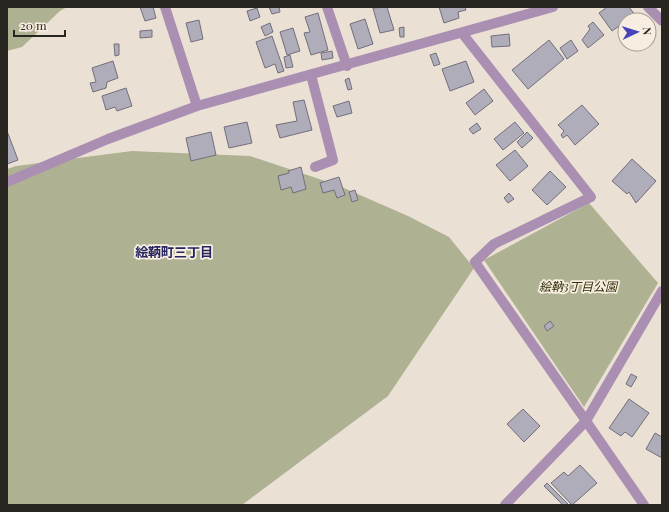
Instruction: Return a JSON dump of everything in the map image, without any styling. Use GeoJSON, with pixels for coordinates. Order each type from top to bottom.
{"type":"FeatureCollection","features":[{"type":"Feature","properties":{"kind":"street"},"geometry":{"type":"LineString","coordinates":[[165,7],[197,106]]}},
{"type":"Feature","properties":{"kind":"street"},"geometry":{"type":"LineString","coordinates":[[327,7],[347,66]]}},
{"type":"Feature","properties":{"kind":"street"},"geometry":{"type":"LineString","coordinates":[[7,182],[108,139],[197,106],[347,66],[552,7]]}},
{"type":"Feature","properties":{"kind":"street"},"geometry":{"type":"LineString","coordinates":[[648,7],[662,21]]}},
{"type":"Feature","properties":{"kind":"street"},"geometry":{"type":"LineString","coordinates":[[462,33],[591,197],[494,244],[475,262],[644,505]]}},
{"type":"Feature","properties":{"kind":"street"},"geometry":{"type":"LineString","coordinates":[[311,76],[334,160],[315,167]]}},
{"type":"Feature","properties":{"kind":"street"},"geometry":{"type":"LineString","coordinates":[[505,505],[586,421],[662,291]]}},
{"type":"Feature","properties":{"kind":"green space"},"geometry":{"type":"Polygon","coordinates":[[[7,7],[67,7],[60,11],[22,47],[7,51],[7,7]]]}},
{"type":"Feature","properties":{"kind":"green space"},"geometry":{"type":"Polygon","coordinates":[[[132,151],[250,156],[337,185],[408,216],[449,237],[474,268],[388,396],[242,505],[7,505],[7,169],[16,166],[132,151]]]}},
{"type":"Feature","properties":{"kind":"green space","name":"絵靹3丁目公園"},"geometry":{"type":"Polygon","coordinates":[[[589,203],[658,283],[584,407],[484,260],[589,203]]]}},
{"type":"Feature","properties":{"kind":"building"},"geometry":{"type":"Polygon","coordinates":[[[140,7],[153,7],[156,18],[145,21],[140,7]]]}},
{"type":"Feature","properties":{"kind":"building"},"geometry":{"type":"Polygon","coordinates":[[[269,7],[279,7],[280,12],[272,14],[269,7]]]}},
{"type":"Feature","properties":{"kind":"building"},"geometry":{"type":"Polygon","coordinates":[[[387,7],[394,30],[380,33],[373,8],[387,7]]]}},
{"type":"Feature","properties":{"kind":"building"},"geometry":{"type":"Polygon","coordinates":[[[439,7],[465,7],[466,10],[458,12],[459,18],[444,23],[439,7]]]}},
{"type":"Feature","properties":{"kind":"building"},"geometry":{"type":"Polygon","coordinates":[[[607,7],[629,7],[633,12],[617,12],[617,28],[612,31],[599,13],[607,7]]]}},
{"type":"Feature","properties":{"kind":"building"},"geometry":{"type":"Polygon","coordinates":[[[257,8],[260,17],[250,21],[247,11],[257,8]]]}},
{"type":"Feature","properties":{"kind":"building"},"geometry":{"type":"Polygon","coordinates":[[[318,13],[328,50],[311,55],[304,33],[310,32],[305,17],[318,13]]]}},
{"type":"Feature","properties":{"kind":"building"},"geometry":{"type":"Polygon","coordinates":[[[365,19],[373,44],[358,49],[350,24],[365,19]]]}},
{"type":"Feature","properties":{"kind":"building"},"geometry":{"type":"Polygon","coordinates":[[[199,20],[203,39],[191,42],[186,23],[199,20]]]}},
{"type":"Feature","properties":{"kind":"building"},"geometry":{"type":"Polygon","coordinates":[[[593,22],[604,35],[588,48],[582,40],[590,29],[588,26],[593,22]]]}},
{"type":"Feature","properties":{"kind":"building"},"geometry":{"type":"Polygon","coordinates":[[[270,23],[273,32],[265,36],[261,27],[270,23]]]}},
{"type":"Feature","properties":{"kind":"building"},"geometry":{"type":"Polygon","coordinates":[[[404,27],[404,37],[400,37],[399,28],[404,27]]]}},
{"type":"Feature","properties":{"kind":"building"},"geometry":{"type":"Polygon","coordinates":[[[293,28],[300,51],[287,55],[280,32],[293,28]]]}},
{"type":"Feature","properties":{"kind":"building"},"geometry":{"type":"Polygon","coordinates":[[[152,30],[152,37],[140,38],[140,31],[152,30]]]}},
{"type":"Feature","properties":{"kind":"building"},"geometry":{"type":"Polygon","coordinates":[[[509,34],[510,46],[492,47],[491,36],[509,34]]]}},
{"type":"Feature","properties":{"kind":"building"},"geometry":{"type":"Polygon","coordinates":[[[272,36],[284,71],[278,73],[275,64],[265,68],[256,42],[272,36]]]}},
{"type":"Feature","properties":{"kind":"building"},"geometry":{"type":"Polygon","coordinates":[[[549,40],[564,59],[528,89],[512,70],[549,40]]]}},
{"type":"Feature","properties":{"kind":"building"},"geometry":{"type":"Polygon","coordinates":[[[571,40],[578,51],[567,59],[560,48],[571,40]]]}},
{"type":"Feature","properties":{"kind":"building"},"geometry":{"type":"Polygon","coordinates":[[[114,44],[119,44],[119,55],[115,56],[114,44]]]}},
{"type":"Feature","properties":{"kind":"building"},"geometry":{"type":"Polygon","coordinates":[[[332,51],[333,58],[322,60],[321,53],[332,51]]]}},
{"type":"Feature","properties":{"kind":"building"},"geometry":{"type":"Polygon","coordinates":[[[436,53],[440,64],[434,66],[430,55],[436,53]]]}},
{"type":"Feature","properties":{"kind":"building"},"geometry":{"type":"Polygon","coordinates":[[[290,55],[293,67],[286,68],[284,57],[290,55]]]}},
{"type":"Feature","properties":{"kind":"building"},"geometry":{"type":"Polygon","coordinates":[[[113,61],[118,78],[107,82],[106,88],[93,92],[90,83],[96,82],[92,68],[113,61]]]}},
{"type":"Feature","properties":{"kind":"building"},"geometry":{"type":"Polygon","coordinates":[[[466,61],[474,82],[450,91],[442,69],[466,61]]]}},
{"type":"Feature","properties":{"kind":"building"},"geometry":{"type":"Polygon","coordinates":[[[349,78],[352,89],[348,90],[345,80],[349,78]]]}},
{"type":"Feature","properties":{"kind":"building"},"geometry":{"type":"Polygon","coordinates":[[[126,88],[132,106],[117,111],[115,107],[106,110],[102,96],[126,88]]]}},
{"type":"Feature","properties":{"kind":"building"},"geometry":{"type":"Polygon","coordinates":[[[484,89],[493,101],[475,115],[466,103],[484,89]]]}},
{"type":"Feature","properties":{"kind":"building"},"geometry":{"type":"Polygon","coordinates":[[[304,100],[312,130],[280,138],[276,125],[297,121],[293,102],[304,100]]]}},
{"type":"Feature","properties":{"kind":"building"},"geometry":{"type":"Polygon","coordinates":[[[349,101],[352,113],[337,117],[333,106],[349,101]]]}},
{"type":"Feature","properties":{"kind":"building"},"geometry":{"type":"Polygon","coordinates":[[[582,105],[599,124],[575,145],[567,135],[563,138],[561,135],[564,131],[558,125],[582,105]]]}},
{"type":"Feature","properties":{"kind":"building"},"geometry":{"type":"Polygon","coordinates":[[[247,122],[252,143],[229,148],[224,127],[247,122]]]}},
{"type":"Feature","properties":{"kind":"building"},"geometry":{"type":"Polygon","coordinates":[[[515,122],[524,133],[503,150],[494,139],[515,122]]]}},
{"type":"Feature","properties":{"kind":"building"},"geometry":{"type":"Polygon","coordinates":[[[477,123],[481,129],[473,134],[469,129],[477,123]]]}},
{"type":"Feature","properties":{"kind":"building"},"geometry":{"type":"Polygon","coordinates":[[[7,131],[18,160],[7,164],[7,131]]]}},
{"type":"Feature","properties":{"kind":"building"},"geometry":{"type":"Polygon","coordinates":[[[211,132],[216,155],[191,161],[186,138],[211,132]]]}},
{"type":"Feature","properties":{"kind":"building"},"geometry":{"type":"Polygon","coordinates":[[[527,132],[533,138],[522,148],[517,142],[527,132]]]}},
{"type":"Feature","properties":{"kind":"building"},"geometry":{"type":"Polygon","coordinates":[[[515,150],[528,166],[510,181],[496,165],[515,150]]]}},
{"type":"Feature","properties":{"kind":"building"},"geometry":{"type":"Polygon","coordinates":[[[632,159],[656,181],[636,203],[629,192],[627,194],[612,181],[632,159]]]}},
{"type":"Feature","properties":{"kind":"building"},"geometry":{"type":"Polygon","coordinates":[[[301,167],[306,189],[293,193],[291,187],[281,190],[278,176],[289,173],[288,171],[301,167]]]}},
{"type":"Feature","properties":{"kind":"building"},"geometry":{"type":"Polygon","coordinates":[[[550,171],[566,187],[547,205],[532,190],[550,171]]]}},
{"type":"Feature","properties":{"kind":"building"},"geometry":{"type":"Polygon","coordinates":[[[339,177],[345,195],[337,198],[334,190],[323,193],[320,183],[339,177]]]}},
{"type":"Feature","properties":{"kind":"building"},"geometry":{"type":"Polygon","coordinates":[[[355,190],[358,200],[352,202],[349,192],[355,190]]]}},
{"type":"Feature","properties":{"kind":"building"},"geometry":{"type":"Polygon","coordinates":[[[509,193],[514,199],[508,203],[504,198],[509,193]]]}},
{"type":"Feature","properties":{"kind":"building"},"geometry":{"type":"Polygon","coordinates":[[[550,321],[554,326],[547,331],[544,326],[550,321]]]}},
{"type":"Feature","properties":{"kind":"building"},"geometry":{"type":"Polygon","coordinates":[[[631,374],[637,377],[631,387],[626,384],[631,374]]]}},
{"type":"Feature","properties":{"kind":"building"},"geometry":{"type":"Polygon","coordinates":[[[629,399],[649,413],[632,437],[625,432],[621,436],[609,428],[629,399]]]}},
{"type":"Feature","properties":{"kind":"building"},"geometry":{"type":"Polygon","coordinates":[[[523,409],[540,426],[524,442],[507,424],[523,409]]]}},
{"type":"Feature","properties":{"kind":"building"},"geometry":{"type":"Polygon","coordinates":[[[655,433],[662,437],[662,458],[646,449],[655,433]]]}},
{"type":"Feature","properties":{"kind":"building"},"geometry":{"type":"Polygon","coordinates":[[[580,465],[597,483],[572,505],[551,483],[564,472],[568,476],[580,465]]]}},
{"type":"Feature","properties":{"kind":"building"},"geometry":{"type":"Polygon","coordinates":[[[547,483],[569,505],[563,505],[544,486],[547,483]]]}},
{"type":"Feature","properties":{"kind":"district","name":"絵鞆町三丁目"},"geometry":{"type":"Point","coordinates":[174,252]}}]}
